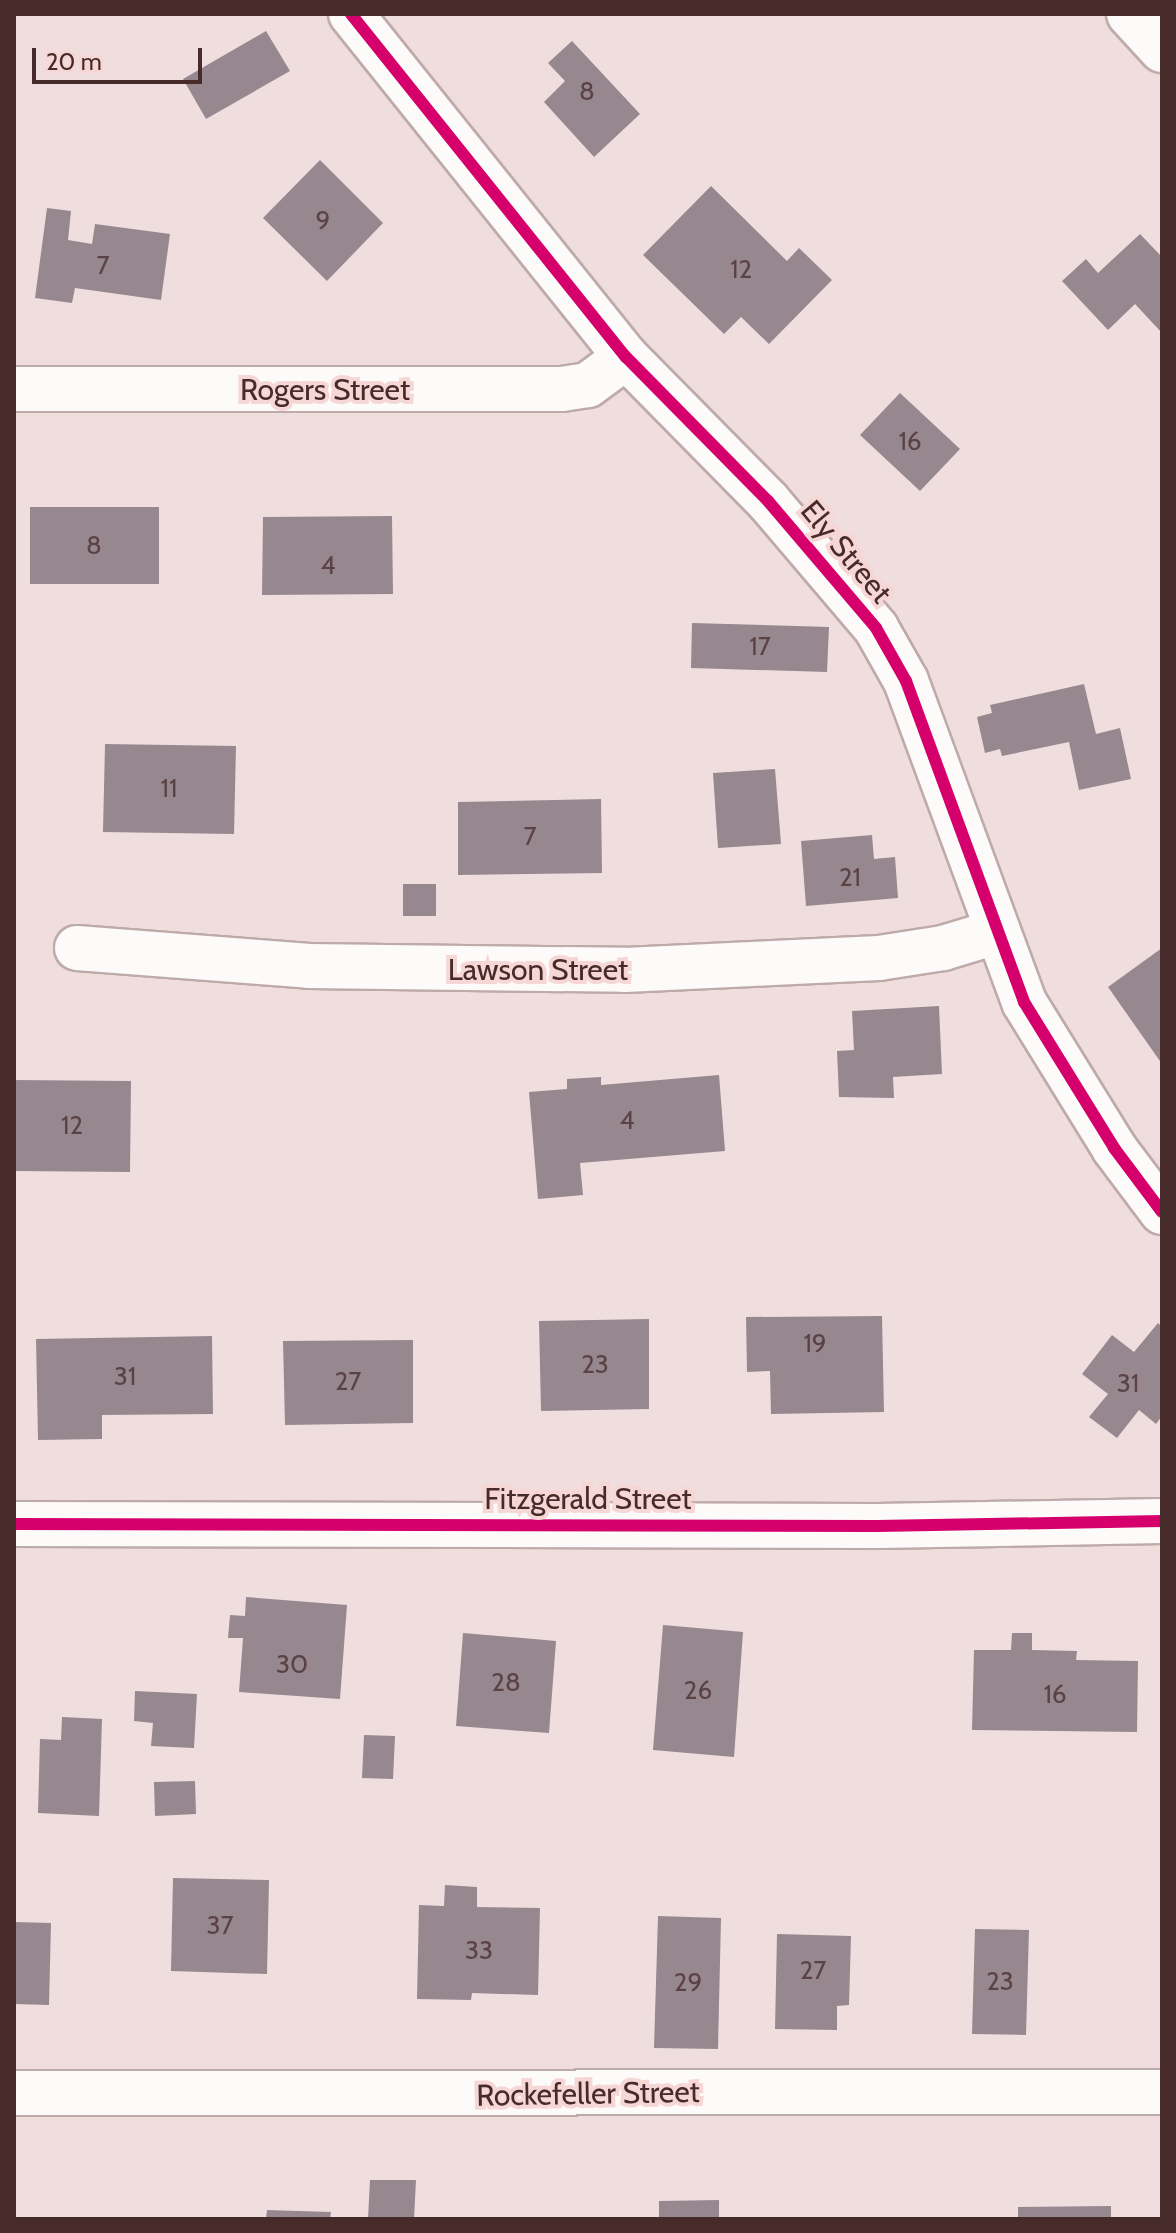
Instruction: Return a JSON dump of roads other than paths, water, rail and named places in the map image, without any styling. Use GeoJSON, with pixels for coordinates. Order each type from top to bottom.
{"type":"FeatureCollection","features":[{"type":"Feature","properties":{"kind":"street","name":"Ely Street"},"geometry":{"type":"LineString","coordinates":[[351,14],[626,357],[768,501],[876,628],[906,681],[996,932],[1036,1025],[1114,1148],[1162,1212]]}},
{"type":"Feature","properties":{"kind":"street"},"geometry":{"type":"LineString","coordinates":[[1129,14],[1162,50]]}},
{"type":"Feature","properties":{"kind":"street","name":"Rogers Street"},"geometry":{"type":"LineString","coordinates":[[14,389],[562,389],[598,381],[626,357]]}},
{"type":"Feature","properties":{"kind":"street","name":"Lawson Street"},"geometry":{"type":"LineString","coordinates":[[77,948],[309,966],[625,970],[879,958],[943,948],[996,932]]}},
{"type":"Feature","properties":{"kind":"street","name":"Fitzgerald Street"},"geometry":{"type":"LineString","coordinates":[[14,1524],[877,1526],[1162,1521]]}},
{"type":"Feature","properties":{"kind":"street","name":"Rockefeller Street"},"geometry":{"type":"LineString","coordinates":[[14,2093],[1162,2092]]}}]}
